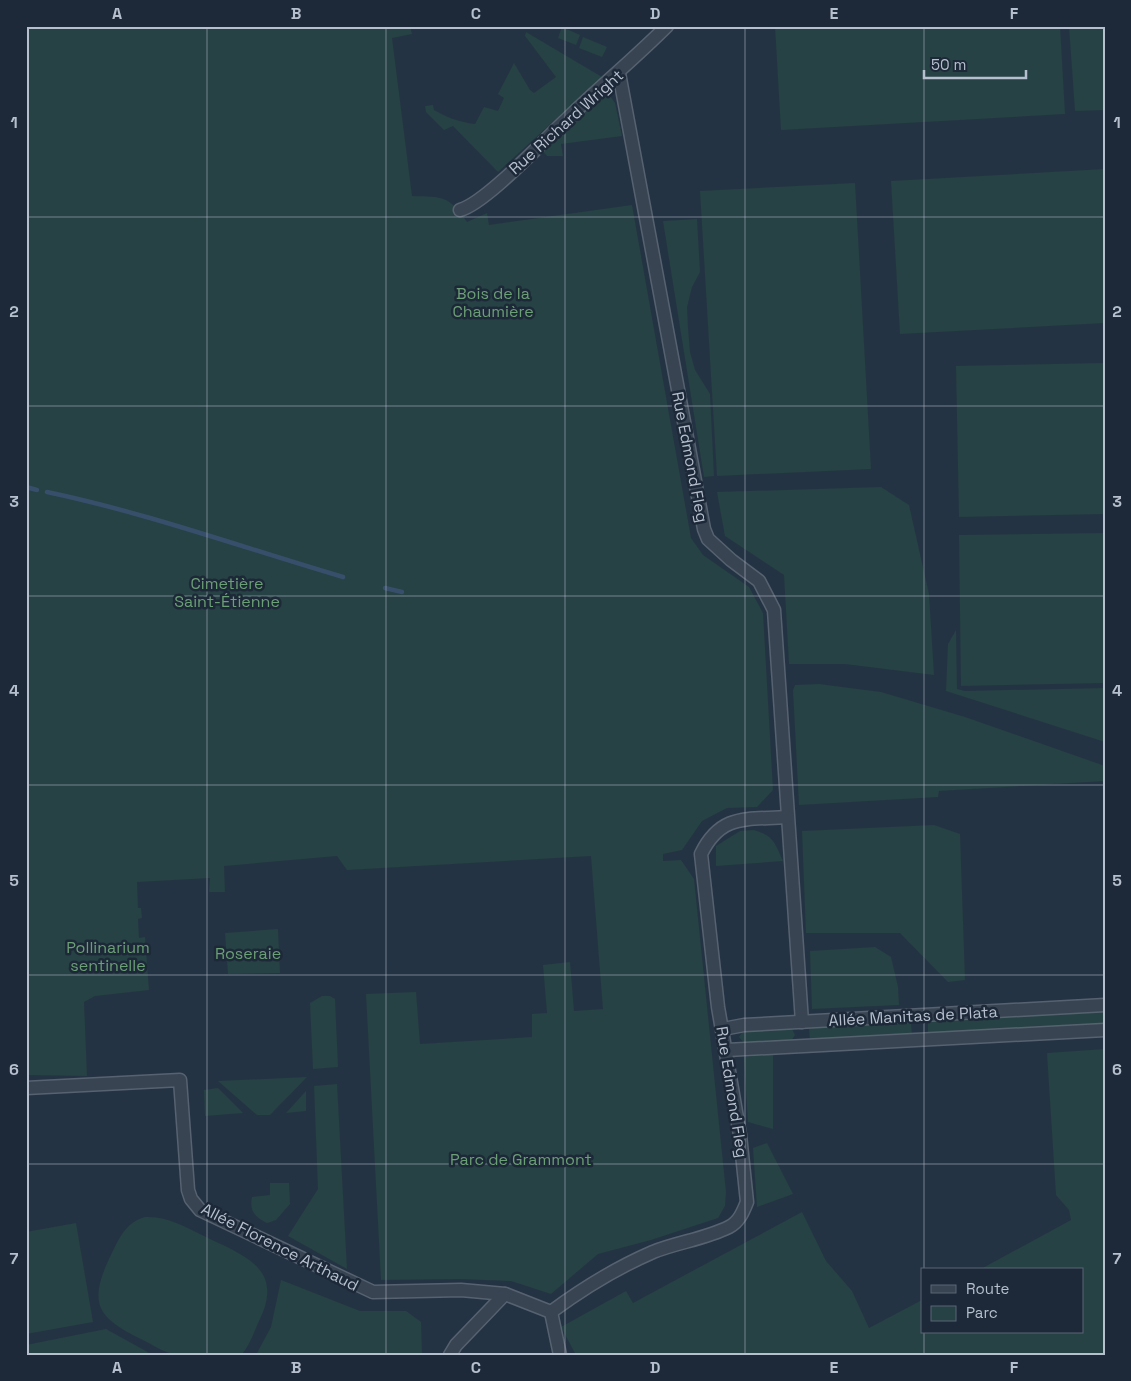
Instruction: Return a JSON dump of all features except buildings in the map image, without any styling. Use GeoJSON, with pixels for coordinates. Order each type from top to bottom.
{"type":"FeatureCollection","features":[{"type":"Feature","properties":{"kind":"street","name":"Rue Richard Wright"},"geometry":{"type":"LineString","coordinates":[[460,210],[467,208],[487,193],[597,90],[619,73],[667,26]]}},
{"type":"Feature","properties":{"kind":"street","name":"Rue Edmond Fleg"},"geometry":{"type":"LineString","coordinates":[[619,73],[704,529],[708,539],[730,560],[759,581],[774,610],[802,1022]]}},
{"type":"Feature","properties":{"kind":"street","name":"Rue Edmond Fleg"},"geometry":{"type":"LineString","coordinates":[[551,1312],[584,1288],[654,1252],[702,1238],[731,1226],[743,1212],[747,1202],[742,1154],[727,1050],[718,1007],[701,854],[709,839],[732,821],[787,816]]}},
{"type":"Feature","properties":{"kind":"street","name":"Allée Manitas de Plata"},"geometry":{"type":"LineString","coordinates":[[723,1029],[744,1025],[1105,1005]]}},
{"type":"Feature","properties":{"kind":"street","name":"Allée Manitas de Plata"},"geometry":{"type":"LineString","coordinates":[[727,1050],[1105,1030]]}},
{"type":"Feature","properties":{"kind":"street","name":"Allée Florence Arthaud"},"geometry":{"type":"LineString","coordinates":[[26,1088],[180,1080],[188,1190],[191,1199],[200,1210],[356,1286],[373,1292],[461,1290],[505,1294],[551,1312]]}},
{"type":"Feature","properties":{"kind":"street"},"geometry":{"type":"LineString","coordinates":[[450,1355],[456,1345],[505,1294]]}},
{"type":"Feature","properties":{"kind":"street"},"geometry":{"type":"LineString","coordinates":[[551,1312],[560,1355]]}},
{"type":"Feature","properties":{"kind":"green space"},"geometry":{"type":"Polygon","coordinates":[[[26,26],[410,26],[412,34],[392,38],[412,196],[444,199],[461,213],[467,222],[487,213],[489,225],[632,205],[691,538],[703,555],[749,587],[763,613],[773,790],[757,807],[727,808],[702,821],[682,850],[663,854],[663,861],[681,860],[694,879],[726,1192],[725,1206],[718,1218],[651,1240],[598,1254],[551,1294],[511,1281],[460,1279],[381,1280],[366,994],[416,992],[420,1044],[532,1037],[532,1014],[547,1013],[543,965],[570,962],[574,1011],[603,1009],[591,856],[347,870],[337,856],[224,866],[225,892],[209,892],[210,878],[137,882],[138,908],[141,908],[142,918],[138,919],[139,938],[145,937],[149,990],[95,996],[84,1002],[87,1076],[26,1075],[26,26]]]}},
{"type":"Feature","properties":{"kind":"green space"},"geometry":{"type":"Polygon","coordinates":[[[775,26],[1060,26],[1065,114],[781,130],[775,26]]]}},
{"type":"Feature","properties":{"kind":"green space"},"geometry":{"type":"Polygon","coordinates":[[[1069,26],[1105,26],[1105,110],[1075,111],[1069,26]]]}},
{"type":"Feature","properties":{"kind":"green space"},"geometry":{"type":"Polygon","coordinates":[[[562,27],[580,35],[576,45],[558,38],[562,27]]]}},
{"type":"Feature","properties":{"kind":"green space"},"geometry":{"type":"Polygon","coordinates":[[[526,32],[602,77],[498,172],[453,126],[444,130],[426,112],[425,106],[433,105],[434,110],[444,115],[459,121],[475,124],[484,107],[498,111],[504,98],[498,94],[514,63],[530,90],[534,93],[556,77],[525,36],[526,32]]]}},
{"type":"Feature","properties":{"kind":"green space"},"geometry":{"type":"Polygon","coordinates":[[[583,37],[607,47],[602,57],[579,48],[583,37]]]}},
{"type":"Feature","properties":{"kind":"green space"},"geometry":{"type":"Polygon","coordinates":[[[600,96],[610,96],[615,103],[622,136],[561,144],[563,156],[547,156],[542,150],[600,96]]]}},
{"type":"Feature","properties":{"kind":"green space"},"geometry":{"type":"Polygon","coordinates":[[[1105,169],[1105,323],[900,334],[891,181],[1105,169]]]}},
{"type":"Feature","properties":{"kind":"green space"},"geometry":{"type":"Polygon","coordinates":[[[855,183],[871,469],[717,476],[700,191],[855,183]]]}},
{"type":"Feature","properties":{"kind":"green space"},"geometry":{"type":"Polygon","coordinates":[[[697,219],[700,272],[692,287],[687,307],[690,352],[695,370],[710,394],[714,476],[704,477],[663,221],[697,219]]]}},
{"type":"Feature","properties":{"kind":"green space"},"geometry":{"type":"Polygon","coordinates":[[[1105,363],[1105,514],[959,517],[956,366],[1105,363]]]}},
{"type":"Feature","properties":{"kind":"green space"},"geometry":{"type":"Polygon","coordinates":[[[881,487],[909,505],[929,594],[934,675],[845,664],[789,664],[784,575],[725,536],[717,492],[881,487]]]}},
{"type":"Feature","properties":{"kind":"green space"},"geometry":{"type":"Polygon","coordinates":[[[1105,533],[1105,683],[961,686],[959,535],[1105,533]]]}},
{"type":"Feature","properties":{"kind":"green space"},"geometry":{"type":"Polygon","coordinates":[[[956,630],[957,689],[965,691],[1105,688],[1105,742],[946,691],[948,644],[956,630]]]}},
{"type":"Feature","properties":{"kind":"green space"},"geometry":{"type":"Polygon","coordinates":[[[819,684],[881,692],[965,717],[1105,766],[1105,781],[939,791],[938,797],[799,805],[793,690],[795,685],[819,684]]]}},
{"type":"Feature","properties":{"kind":"green space"},"geometry":{"type":"Polygon","coordinates":[[[934,825],[960,834],[965,980],[948,982],[900,933],[806,933],[802,831],[934,825]]]}},
{"type":"Feature","properties":{"kind":"green space"},"geometry":{"type":"Polygon","coordinates":[[[753,830],[760,832],[773,841],[783,861],[716,866],[716,846],[740,831],[753,830]]]}},
{"type":"Feature","properties":{"kind":"green space","name":"Roseraie"},"geometry":{"type":"Polygon","coordinates":[[[278,929],[280,973],[228,974],[225,933],[278,929]]]}},
{"type":"Feature","properties":{"kind":"green space"},"geometry":{"type":"Polygon","coordinates":[[[875,947],[891,957],[898,987],[899,1005],[812,1009],[810,951],[875,947]]]}},
{"type":"Feature","properties":{"kind":"green space"},"geometry":{"type":"Polygon","coordinates":[[[322,996],[330,996],[335,999],[338,1067],[313,1069],[310,1003],[322,996]]]}},
{"type":"Feature","properties":{"kind":"green space"},"geometry":{"type":"Polygon","coordinates":[[[1105,1012],[1105,1024],[928,1033],[928,1021],[1105,1012]]]}},
{"type":"Feature","properties":{"kind":"green space"},"geometry":{"type":"Polygon","coordinates":[[[911,1023],[912,1036],[810,1041],[809,1028],[911,1023]]]}},
{"type":"Feature","properties":{"kind":"green space"},"geometry":{"type":"Polygon","coordinates":[[[792,1029],[795,1035],[791,1041],[745,1044],[739,1037],[743,1031],[792,1029]]]}},
{"type":"Feature","properties":{"kind":"green space"},"geometry":{"type":"Polygon","coordinates":[[[1105,1049],[1105,1355],[576,1355],[561,1327],[626,1291],[633,1303],[802,1212],[826,1261],[852,1291],[869,1328],[921,1301],[921,1334],[1084,1334],[1084,1268],[983,1268],[1071,1220],[1069,1210],[1056,1195],[1047,1053],[1105,1049]]]}},
{"type":"Feature","properties":{"kind":"green space"},"geometry":{"type":"Polygon","coordinates":[[[773,1054],[773,1129],[748,1122],[744,1057],[773,1054]]]}},
{"type":"Feature","properties":{"kind":"green space"},"geometry":{"type":"Polygon","coordinates":[[[307,1077],[270,1115],[257,1115],[218,1081],[307,1077]]]}},
{"type":"Feature","properties":{"kind":"green space"},"geometry":{"type":"Polygon","coordinates":[[[337,1084],[347,1269],[288,1236],[318,1189],[314,1086],[337,1084]]]}},
{"type":"Feature","properties":{"kind":"green space"},"geometry":{"type":"Polygon","coordinates":[[[218,1088],[243,1113],[205,1116],[204,1090],[218,1088]]]}},
{"type":"Feature","properties":{"kind":"green space"},"geometry":{"type":"Polygon","coordinates":[[[306,1091],[306,1111],[286,1113],[306,1091]]]}},
{"type":"Feature","properties":{"kind":"green space"},"geometry":{"type":"Polygon","coordinates":[[[767,1143],[793,1194],[757,1207],[753,1148],[767,1143]]]}},
{"type":"Feature","properties":{"kind":"green space"},"geometry":{"type":"Polygon","coordinates":[[[270,1183],[289,1183],[290,1204],[276,1220],[267,1223],[254,1213],[251,1202],[252,1197],[270,1195],[270,1183]]]}},
{"type":"Feature","properties":{"kind":"green space"},"geometry":{"type":"Polygon","coordinates":[[[145,1217],[161,1218],[176,1223],[234,1251],[247,1258],[264,1277],[267,1289],[266,1303],[251,1339],[241,1355],[192,1356],[172,1354],[126,1331],[106,1316],[101,1308],[99,1299],[99,1288],[103,1274],[122,1234],[132,1224],[145,1217]]]}},
{"type":"Feature","properties":{"kind":"green space"},"geometry":{"type":"Polygon","coordinates":[[[76,1223],[93,1322],[26,1334],[26,1232],[76,1223]]]}},
{"type":"Feature","properties":{"kind":"green space"},"geometry":{"type":"Polygon","coordinates":[[[281,1280],[360,1311],[406,1311],[421,1322],[422,1355],[256,1355],[271,1327],[281,1280]]]}},
{"type":"Feature","properties":{"kind":"green space"},"geometry":{"type":"Polygon","coordinates":[[[106,1329],[153,1355],[26,1355],[26,1345],[106,1329]]]}},
{"type":"Feature","properties":{"kind":"waterway"},"geometry":{"type":"LineString","coordinates":[[26,487],[37,490]]}},
{"type":"Feature","properties":{"kind":"waterway"},"geometry":{"type":"LineString","coordinates":[[47,492],[158,520],[343,577]]}},
{"type":"Feature","properties":{"kind":"waterway"},"geometry":{"type":"LineString","coordinates":[[385,588],[402,592]]}},
{"type":"Feature","properties":{"kind":"park label","name":"Bois de la Chaumière"},"geometry":{"type":"Point","coordinates":[493,302]}},
{"type":"Feature","properties":{"kind":"park label","name":"Cimetière Saint-Étienne"},"geometry":{"type":"Point","coordinates":[227,592]}},
{"type":"Feature","properties":{"kind":"park label","name":"Pollinarium sentinelle"},"geometry":{"type":"Point","coordinates":[108,956]}},
{"type":"Feature","properties":{"kind":"park label","name":"Parc de Grammont"},"geometry":{"type":"Point","coordinates":[521,1159]}}]}
